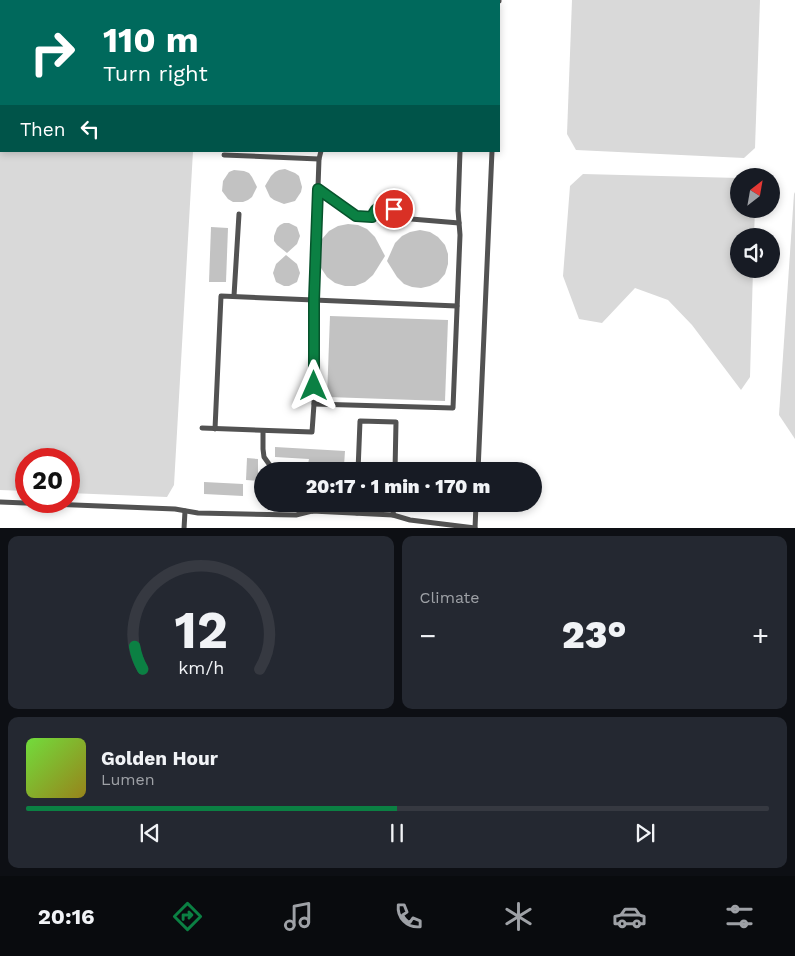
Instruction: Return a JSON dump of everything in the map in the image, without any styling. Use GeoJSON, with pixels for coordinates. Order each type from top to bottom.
{"type":"FeatureCollection","features":[{"type":"Feature","properties":{"kind":"lane"},"geometry":{"type":"LineString","coordinates":[[202,428],[312,432],[314,404],[314,300],[321,152]]}},
{"type":"Feature","properties":{"kind":"lane"},"geometry":{"type":"LineString","coordinates":[[314,404],[453,408],[460,235],[458,210],[460,152]]}},
{"type":"Feature","properties":{"kind":"lane"},"geometry":{"type":"LineString","coordinates":[[478,462],[492,152]]}},
{"type":"Feature","properties":{"kind":"lane"},"geometry":{"type":"LineString","coordinates":[[224,155],[319,159]]}},
{"type":"Feature","properties":{"kind":"lane"},"geometry":{"type":"LineString","coordinates":[[318,189],[356,216],[372,217],[377,208],[386,205],[391,206],[399,218],[459,223]]}},
{"type":"Feature","properties":{"kind":"lane"},"geometry":{"type":"LineString","coordinates":[[234,296],[239,214]]}},
{"type":"Feature","properties":{"kind":"lane"},"geometry":{"type":"LineString","coordinates":[[215,429],[220,296],[456,306]]}},
{"type":"Feature","properties":{"kind":"lane"},"geometry":{"type":"LineString","coordinates":[[358,462],[360,421],[396,422],[395,462]]}},
{"type":"Feature","properties":{"kind":"lane"},"geometry":{"type":"LineString","coordinates":[[263,430],[264,457],[268,462]]}},
{"type":"Feature","properties":{"kind":"lane"},"geometry":{"type":"LineString","coordinates":[[0,502],[175,509],[198,513],[296,515],[308,512]]}},
{"type":"Feature","properties":{"kind":"lane"},"geometry":{"type":"LineString","coordinates":[[184,528],[186,511]]}},
{"type":"Feature","properties":{"kind":"lane"},"geometry":{"type":"LineString","coordinates":[[334,512],[394,514],[410,520],[475,528],[476,512]]}},
{"type":"Feature","properties":{"kind":"shaded area"},"geometry":{"type":"Polygon","coordinates":[[[572,0],[760,0],[755,148],[744,158],[576,150],[567,134],[572,0]]]}},
{"type":"Feature","properties":{"kind":"shaded area"},"geometry":{"type":"Polygon","coordinates":[[[0,152],[193,152],[174,485],[167,497],[80,493],[80,448],[15,448],[15,491],[0,490],[0,152]]]}},
{"type":"Feature","properties":{"kind":"shaded area"},"geometry":{"type":"Polygon","coordinates":[[[583,174],[730,178],[730,218],[755,218],[754,228],[730,228],[730,278],[753,278],[750,377],[741,390],[692,325],[668,300],[635,288],[602,323],[579,319],[563,276],[570,186],[583,174]]]}},
{"type":"Feature","properties":{"kind":"shaded area"},"geometry":{"type":"Polygon","coordinates":[[[795,192],[795,439],[779,415],[795,192]]]}},
{"type":"Feature","properties":{"kind":"building"},"geometry":{"type":"Polygon","coordinates":[[[285,169],[299,176],[302,187],[295,201],[284,204],[270,197],[265,186],[275,172],[285,169]]]}},
{"type":"Feature","properties":{"kind":"building"},"geometry":{"type":"Polygon","coordinates":[[[234,170],[249,173],[257,187],[252,197],[243,202],[233,202],[222,191],[223,181],[229,172],[234,170]]]}},
{"type":"Feature","properties":{"kind":"building"},"geometry":{"type":"Polygon","coordinates":[[[284,223],[297,227],[300,236],[297,244],[287,253],[274,241],[277,228],[284,223]]]}},
{"type":"Feature","properties":{"kind":"building"},"geometry":{"type":"Polygon","coordinates":[[[358,225],[367,229],[375,237],[385,256],[373,275],[365,282],[355,286],[335,283],[327,277],[320,264],[320,244],[322,239],[329,231],[338,226],[358,225]]]}},
{"type":"Feature","properties":{"kind":"building"},"geometry":{"type":"Polygon","coordinates":[[[211,227],[228,228],[226,282],[209,282],[211,227]]]}},
{"type":"Feature","properties":{"kind":"building"},"geometry":{"type":"Polygon","coordinates":[[[420,230],[430,232],[438,237],[445,245],[448,254],[445,274],[438,282],[421,288],[404,284],[387,261],[395,243],[402,236],[420,230]]]}},
{"type":"Feature","properties":{"kind":"building"},"geometry":{"type":"Polygon","coordinates":[[[286,255],[297,264],[300,273],[297,282],[289,286],[276,282],[273,273],[276,264],[286,255]]]}},
{"type":"Feature","properties":{"kind":"building"},"geometry":{"type":"Polygon","coordinates":[[[330,316],[448,320],[445,401],[327,397],[330,316]]]}},
{"type":"Feature","properties":{"kind":"building"},"geometry":{"type":"Polygon","coordinates":[[[275,447],[345,451],[344,462],[308,462],[309,459],[275,457],[275,447]]]}},
{"type":"Feature","properties":{"kind":"building"},"geometry":{"type":"Polygon","coordinates":[[[247,458],[258,459],[258,462],[254,462],[254,481],[246,480],[247,458]]]}},
{"type":"Feature","properties":{"kind":"building"},"geometry":{"type":"Polygon","coordinates":[[[204,482],[243,484],[243,496],[204,494],[204,482]]]}},
{"type":"Feature","properties":{"kind":"route"},"geometry":{"type":"LineString","coordinates":[[314,386],[314,300],[318,189],[356,216],[372,217],[377,208],[382,205],[391,206],[394,209]]}}]}
